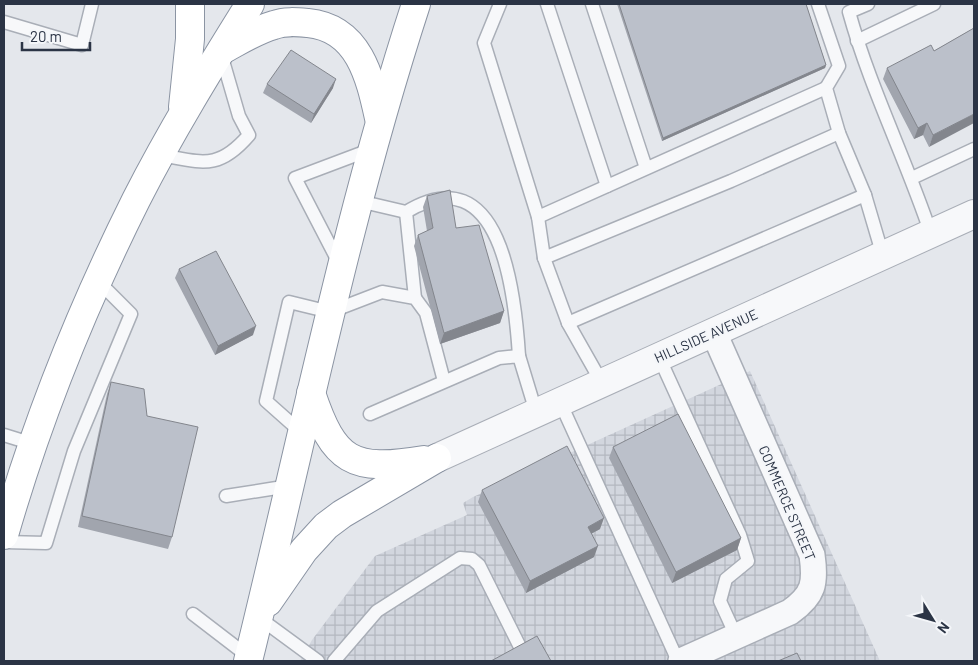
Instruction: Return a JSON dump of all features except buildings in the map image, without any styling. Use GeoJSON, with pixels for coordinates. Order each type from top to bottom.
{"type":"FeatureCollection","features":[{"type":"Feature","properties":{"kind":"highway"},"geometry":{"type":"LineString","coordinates":[[182,117],[190,39],[190,4]]}},
{"type":"Feature","properties":{"kind":"highway"},"geometry":{"type":"LineString","coordinates":[[4,535],[33,444],[98,281],[136,200],[160,155],[250,4]]}},
{"type":"Feature","properties":{"kind":"highway"},"geometry":{"type":"LineString","coordinates":[[248,659],[341,267],[377,135],[416,4]]}},
{"type":"Feature","properties":{"kind":"highway"},"geometry":{"type":"LineString","coordinates":[[220,52],[275,24],[298,22],[328,28],[344,37],[363,61],[371,82],[377,135]]}},
{"type":"Feature","properties":{"kind":"highway"},"geometry":{"type":"LineString","coordinates":[[311,393],[326,432],[337,447],[353,459],[376,466],[389,466],[437,458]]}},
{"type":"Feature","properties":{"kind":"highway"},"geometry":{"type":"LineString","coordinates":[[258,618],[296,560],[326,526],[437,458]]}},
{"type":"Feature","properties":{"kind":"street","name":"HILLSIDE AVENUE"},"geometry":{"type":"LineString","coordinates":[[437,458],[974,214]]}},
{"type":"Feature","properties":{"kind":"street","name":"COMMERCE STREET"},"geometry":{"type":"LineString","coordinates":[[679,661],[790,612],[805,602],[813,588],[812,555],[714,333]]}},
{"type":"Feature","properties":{"kind":"lane"},"geometry":{"type":"LineString","coordinates":[[4,22],[82,45],[92,4]]}},
{"type":"Feature","properties":{"kind":"lane"},"geometry":{"type":"LineString","coordinates":[[500,4],[484,43],[538,217],[544,258],[568,323],[602,383]]}},
{"type":"Feature","properties":{"kind":"lane"},"geometry":{"type":"LineString","coordinates":[[547,4],[607,186]]}},
{"type":"Feature","properties":{"kind":"lane"},"geometry":{"type":"LineString","coordinates":[[592,4],[646,168]]}},
{"type":"Feature","properties":{"kind":"lane"},"geometry":{"type":"LineString","coordinates":[[538,217],[826,88],[839,66],[818,4]]}},
{"type":"Feature","properties":{"kind":"lane"},"geometry":{"type":"LineString","coordinates":[[868,4],[849,12],[857,41],[912,178],[931,234]]}},
{"type":"Feature","properties":{"kind":"lane"},"geometry":{"type":"LineString","coordinates":[[857,41],[934,4]]}},
{"type":"Feature","properties":{"kind":"lane"},"geometry":{"type":"LineString","coordinates":[[160,155],[214,162],[235,150],[249,135],[239,116],[220,52]]}},
{"type":"Feature","properties":{"kind":"lane"},"geometry":{"type":"LineString","coordinates":[[826,88],[839,133],[865,195],[883,256]]}},
{"type":"Feature","properties":{"kind":"lane"},"geometry":{"type":"LineString","coordinates":[[544,258],[731,181],[839,133]]}},
{"type":"Feature","properties":{"kind":"lane"},"geometry":{"type":"LineString","coordinates":[[341,267],[295,178],[377,135]]}},
{"type":"Feature","properties":{"kind":"lane"},"geometry":{"type":"LineString","coordinates":[[912,178],[974,149]]}},
{"type":"Feature","properties":{"kind":"lane"},"geometry":{"type":"LineString","coordinates":[[568,323],[865,195]]}},
{"type":"Feature","properties":{"kind":"lane"},"geometry":{"type":"LineString","coordinates":[[359,201],[406,212],[422,202],[452,197],[466,202],[486,217],[500,246],[517,314],[519,356],[548,407],[679,661]]}},
{"type":"Feature","properties":{"kind":"lane"},"geometry":{"type":"LineString","coordinates":[[406,212],[416,298],[426,313],[444,381]]}},
{"type":"Feature","properties":{"kind":"lane"},"geometry":{"type":"LineString","coordinates":[[4,542],[46,543],[74,451],[131,314],[98,281]]}},
{"type":"Feature","properties":{"kind":"lane"},"geometry":{"type":"LineString","coordinates":[[302,433],[266,401],[288,302],[330,312],[382,292],[416,298]]}},
{"type":"Feature","properties":{"kind":"lane"},"geometry":{"type":"LineString","coordinates":[[370,414],[499,358],[519,356]]}},
{"type":"Feature","properties":{"kind":"lane"},"geometry":{"type":"LineString","coordinates":[[659,357],[740,535],[748,561],[726,579],[720,601],[736,636]]}},
{"type":"Feature","properties":{"kind":"lane"},"geometry":{"type":"LineString","coordinates":[[4,435],[33,444]]}},
{"type":"Feature","properties":{"kind":"lane"},"geometry":{"type":"LineString","coordinates":[[226,496],[289,486]]}},
{"type":"Feature","properties":{"kind":"lane"},"geometry":{"type":"LineString","coordinates":[[334,661],[377,611],[460,558],[472,559],[479,565],[527,661]]}},
{"type":"Feature","properties":{"kind":"lane"},"geometry":{"type":"LineString","coordinates":[[193,614],[248,659]]}},
{"type":"Feature","properties":{"kind":"lane"},"geometry":{"type":"LineString","coordinates":[[258,618],[318,661]]}},
{"type":"Feature","properties":{"kind":"shaded area"},"geometry":{"type":"Polygon","coordinates":[[[750,371],[880,661],[300,661],[312,640],[375,556],[467,515],[463,503],[473,497],[750,371]]]}}]}
